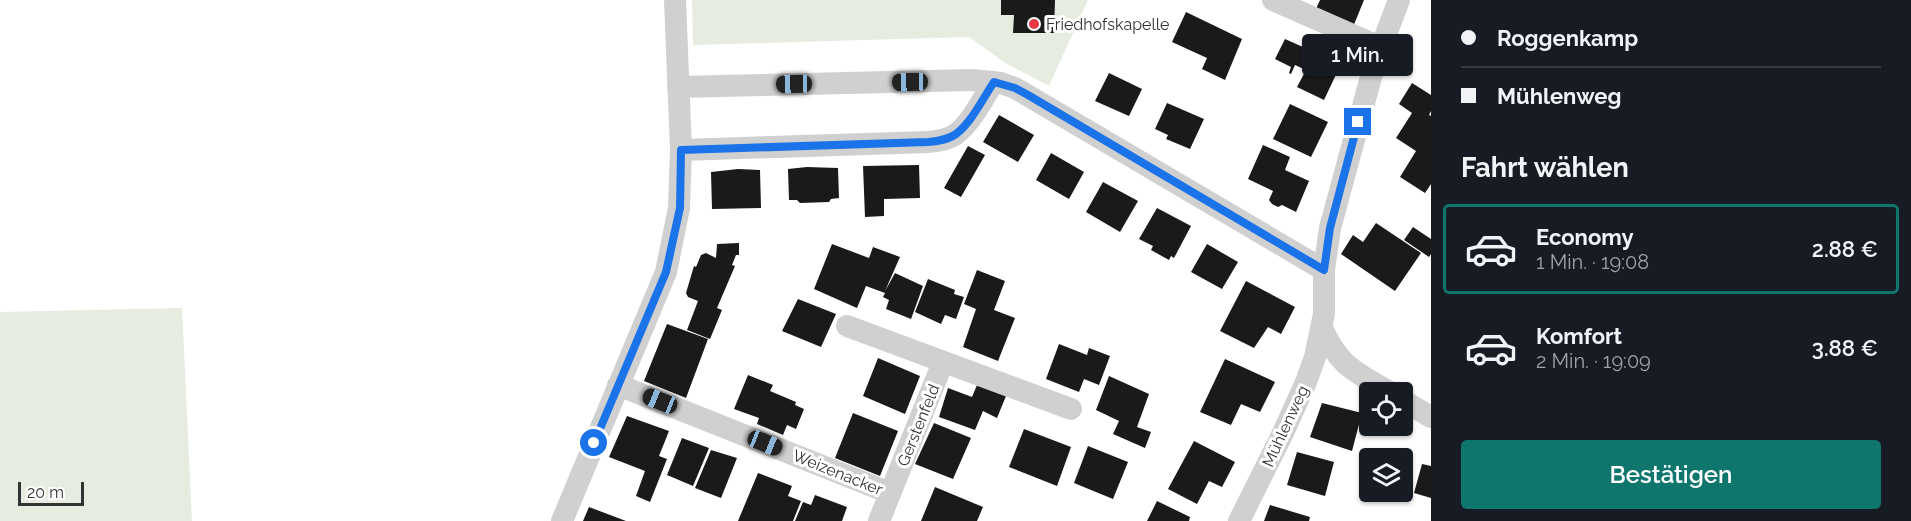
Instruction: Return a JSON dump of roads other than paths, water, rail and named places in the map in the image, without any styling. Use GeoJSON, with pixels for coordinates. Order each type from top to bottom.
{"type":"FeatureCollection","features":[{"type":"Feature","properties":{"kind":"street"},"geometry":{"type":"LineString","coordinates":[[562,521],[666,272],[680,208],[681,150],[675,0]]}},
{"type":"Feature","properties":{"kind":"street"},"geometry":{"type":"LineString","coordinates":[[1273,0],[1380,47]]}},
{"type":"Feature","properties":{"kind":"street","name":"Mühlenweg"},"geometry":{"type":"LineString","coordinates":[[1239,521],[1306,382],[1322,328],[1326,249],[1335,206],[1380,47],[1399,0]]}},
{"type":"Feature","properties":{"kind":"street"},"geometry":{"type":"LineString","coordinates":[[678,87],[972,80],[994,82],[1015,88],[1324,270]]}},
{"type":"Feature","properties":{"kind":"street"},"geometry":{"type":"LineString","coordinates":[[681,150],[942,140],[955,135],[964,126],[994,82]]}},
{"type":"Feature","properties":{"kind":"street"},"geometry":{"type":"LineString","coordinates":[[847,326],[1071,409]]}},
{"type":"Feature","properties":{"kind":"street"},"geometry":{"type":"LineString","coordinates":[[1322,328],[1332,349],[1343,363],[1373,382]]}},
{"type":"Feature","properties":{"kind":"street","name":"Gerstenfeld"},"geometry":{"type":"LineString","coordinates":[[879,521],[944,362]]}},
{"type":"Feature","properties":{"kind":"street","name":"Weizenacker"},"geometry":{"type":"LineString","coordinates":[[618,385],[890,493]]}},
{"type":"Feature","properties":{"kind":"street"},"geometry":{"type":"LineString","coordinates":[[1413,406],[1431,417]]}},
{"type":"Feature","properties":{"kind":"place","name":"Friedhofskapelle"},"geometry":{"type":"Point","coordinates":[1034,24]}}]}
